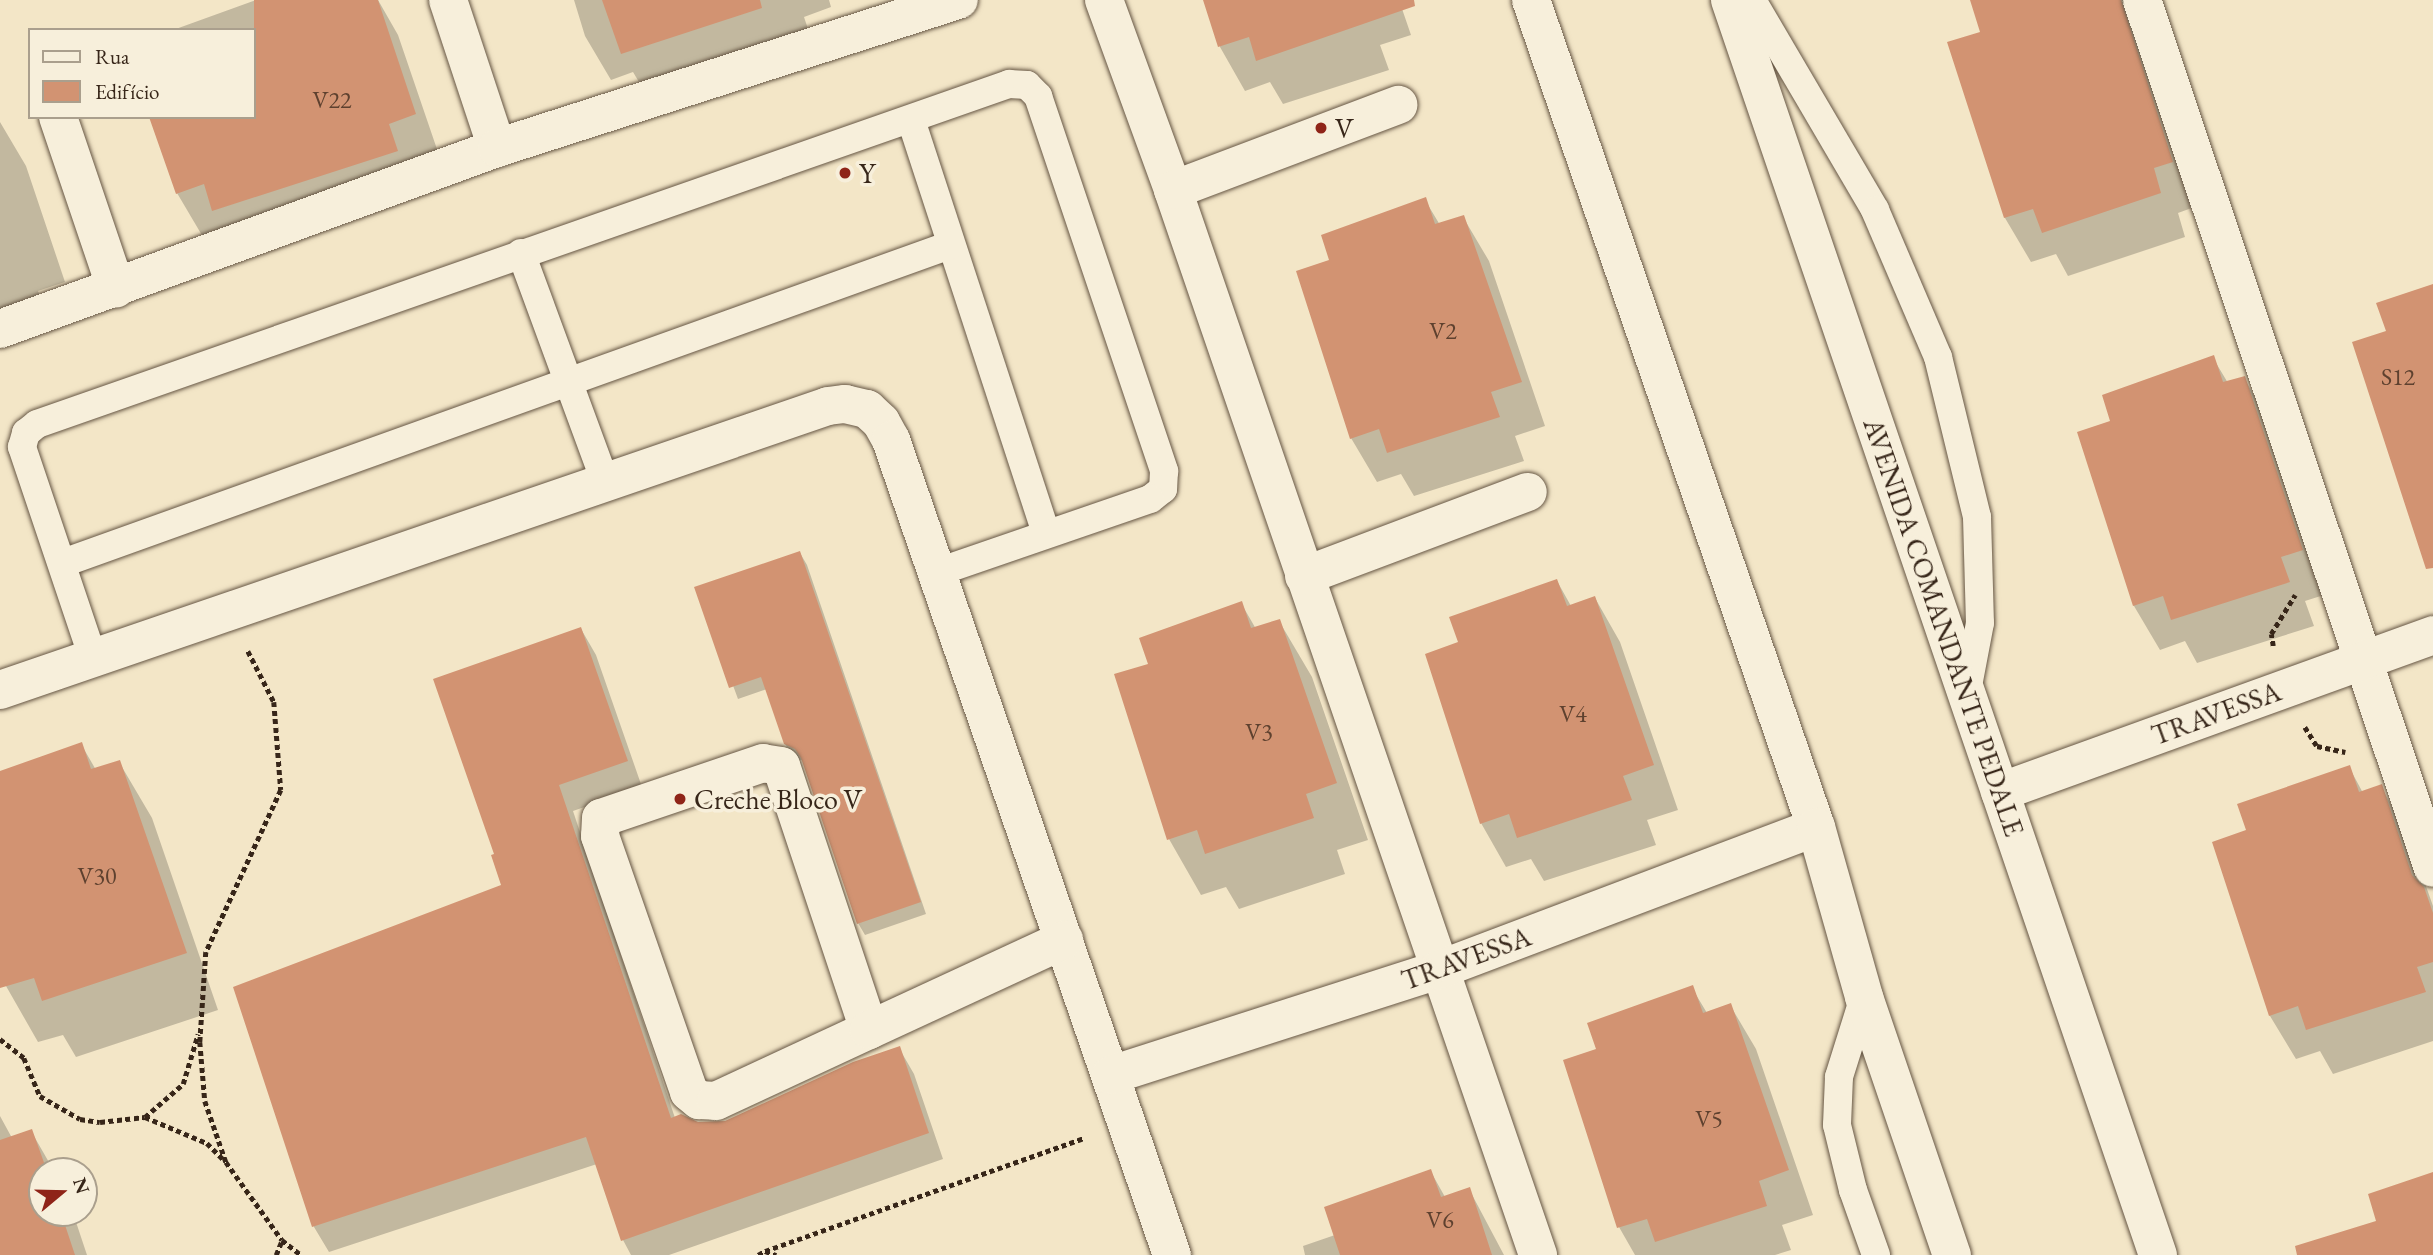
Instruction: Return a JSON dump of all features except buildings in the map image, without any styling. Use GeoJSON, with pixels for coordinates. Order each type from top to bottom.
{"type":"FeatureCollection","features":[{"type":"Feature","properties":{"kind":"street"},"geometry":{"type":"LineString","coordinates":[[447,0],[497,148]]}},
{"type":"Feature","properties":{"kind":"street"},"geometry":{"type":"LineString","coordinates":[[0,329],[497,148],[885,11],[959,0]]}},
{"type":"Feature","properties":{"kind":"street"},"geometry":{"type":"LineString","coordinates":[[1104,0],[1173,190],[1438,970],[1538,1255]]}},
{"type":"Feature","properties":{"kind":"street"},"geometry":{"type":"LineString","coordinates":[[1531,0],[1816,827],[1864,997],[1952,1255]]}},
{"type":"Feature","properties":{"kind":"street","name":"AVENIDA COMANDANTE PEDALE"},"geometry":{"type":"LineString","coordinates":[[1730,0],[2158,1255]]}},
{"type":"Feature","properties":{"kind":"street"},"geometry":{"type":"LineString","coordinates":[[2142,0],[2361,660],[2433,868]]}},
{"type":"Feature","properties":{"kind":"street"},"geometry":{"type":"LineString","coordinates":[[1173,190],[1398,106]]}},
{"type":"Feature","properties":{"kind":"street"},"geometry":{"type":"LineString","coordinates":[[59,119],[116,288]]}},
{"type":"Feature","properties":{"kind":"street"},"geometry":{"type":"LineString","coordinates":[[0,690],[828,406],[845,404],[867,409],[881,422],[891,440],[1111,1075],[1124,1124],[1172,1255]]}},
{"type":"Feature","properties":{"kind":"street"},"geometry":{"type":"LineString","coordinates":[[1304,576],[1528,492]]}},
{"type":"Feature","properties":{"kind":"street","name":"TRAVESSA"},"geometry":{"type":"LineString","coordinates":[[2000,792],[2433,635]]}},
{"type":"Feature","properties":{"kind":"street"},"geometry":{"type":"LineString","coordinates":[[869,1030],[781,766],[763,763],[601,818],[600,836],[689,1092],[699,1100],[716,1101],[1065,940]]}},
{"type":"Feature","properties":{"kind":"street","name":"TRAVESSA"},"geometry":{"type":"LineString","coordinates":[[1111,1075],[1438,970],[1816,827]]}},
{"type":"Feature","properties":{"kind":"lane"},"geometry":{"type":"LineString","coordinates":[[1752,0],[1875,210],[1938,356],[1977,517],[1980,623],[1967,691]]}},
{"type":"Feature","properties":{"kind":"lane"},"geometry":{"type":"LineString","coordinates":[[93,658],[22,447],[26,433],[37,424],[1009,84],[1027,85],[1038,96],[1164,471],[1163,489],[1150,499],[1046,532],[938,572]]}},
{"type":"Feature","properties":{"kind":"lane"},"geometry":{"type":"LineString","coordinates":[[911,120],[1046,532]]}},
{"type":"Feature","properties":{"kind":"lane"},"geometry":{"type":"LineString","coordinates":[[63,563],[950,245]]}},
{"type":"Feature","properties":{"kind":"lane"},"geometry":{"type":"LineString","coordinates":[[521,253],[605,481]]}},
{"type":"Feature","properties":{"kind":"lane"},"geometry":{"type":"LineString","coordinates":[[1864,997],[1839,1077],[1837,1125],[1853,1190],[1876,1255]]}},
{"type":"Feature","properties":{"kind":"path"},"geometry":{"type":"LineString","coordinates":[[226,1162],[205,1101],[200,1042],[206,952],[281,790],[274,702],[229,612]]}},
{"type":"Feature","properties":{"kind":"path"},"geometry":{"type":"LineString","coordinates":[[145,1117],[183,1084],[202,1021]]}},
{"type":"Feature","properties":{"kind":"path"},"geometry":{"type":"LineString","coordinates":[[0,1039],[24,1058],[40,1096],[80,1119],[100,1122],[145,1117],[207,1143],[226,1162],[282,1240],[301,1255]]}},
{"type":"Feature","properties":{"kind":"path"},"geometry":{"type":"LineString","coordinates":[[758,1255],[1124,1124]]}},
{"type":"Feature","properties":{"kind":"path"},"geometry":{"type":"LineString","coordinates":[[276,1255],[282,1240]]}},
{"type":"Feature","properties":{"kind":"path"},"geometry":{"type":"LineString","coordinates":[[765,1251],[776,1255]]}},
{"type":"Feature","properties":{"kind":"place","name":"V"},"geometry":{"type":"Point","coordinates":[1321,128]}},
{"type":"Feature","properties":{"kind":"place","name":"Y"},"geometry":{"type":"Point","coordinates":[845,173]}},
{"type":"Feature","properties":{"kind":"place","name":"Creche Bloco V"},"geometry":{"type":"Point","coordinates":[680,799]}}]}
